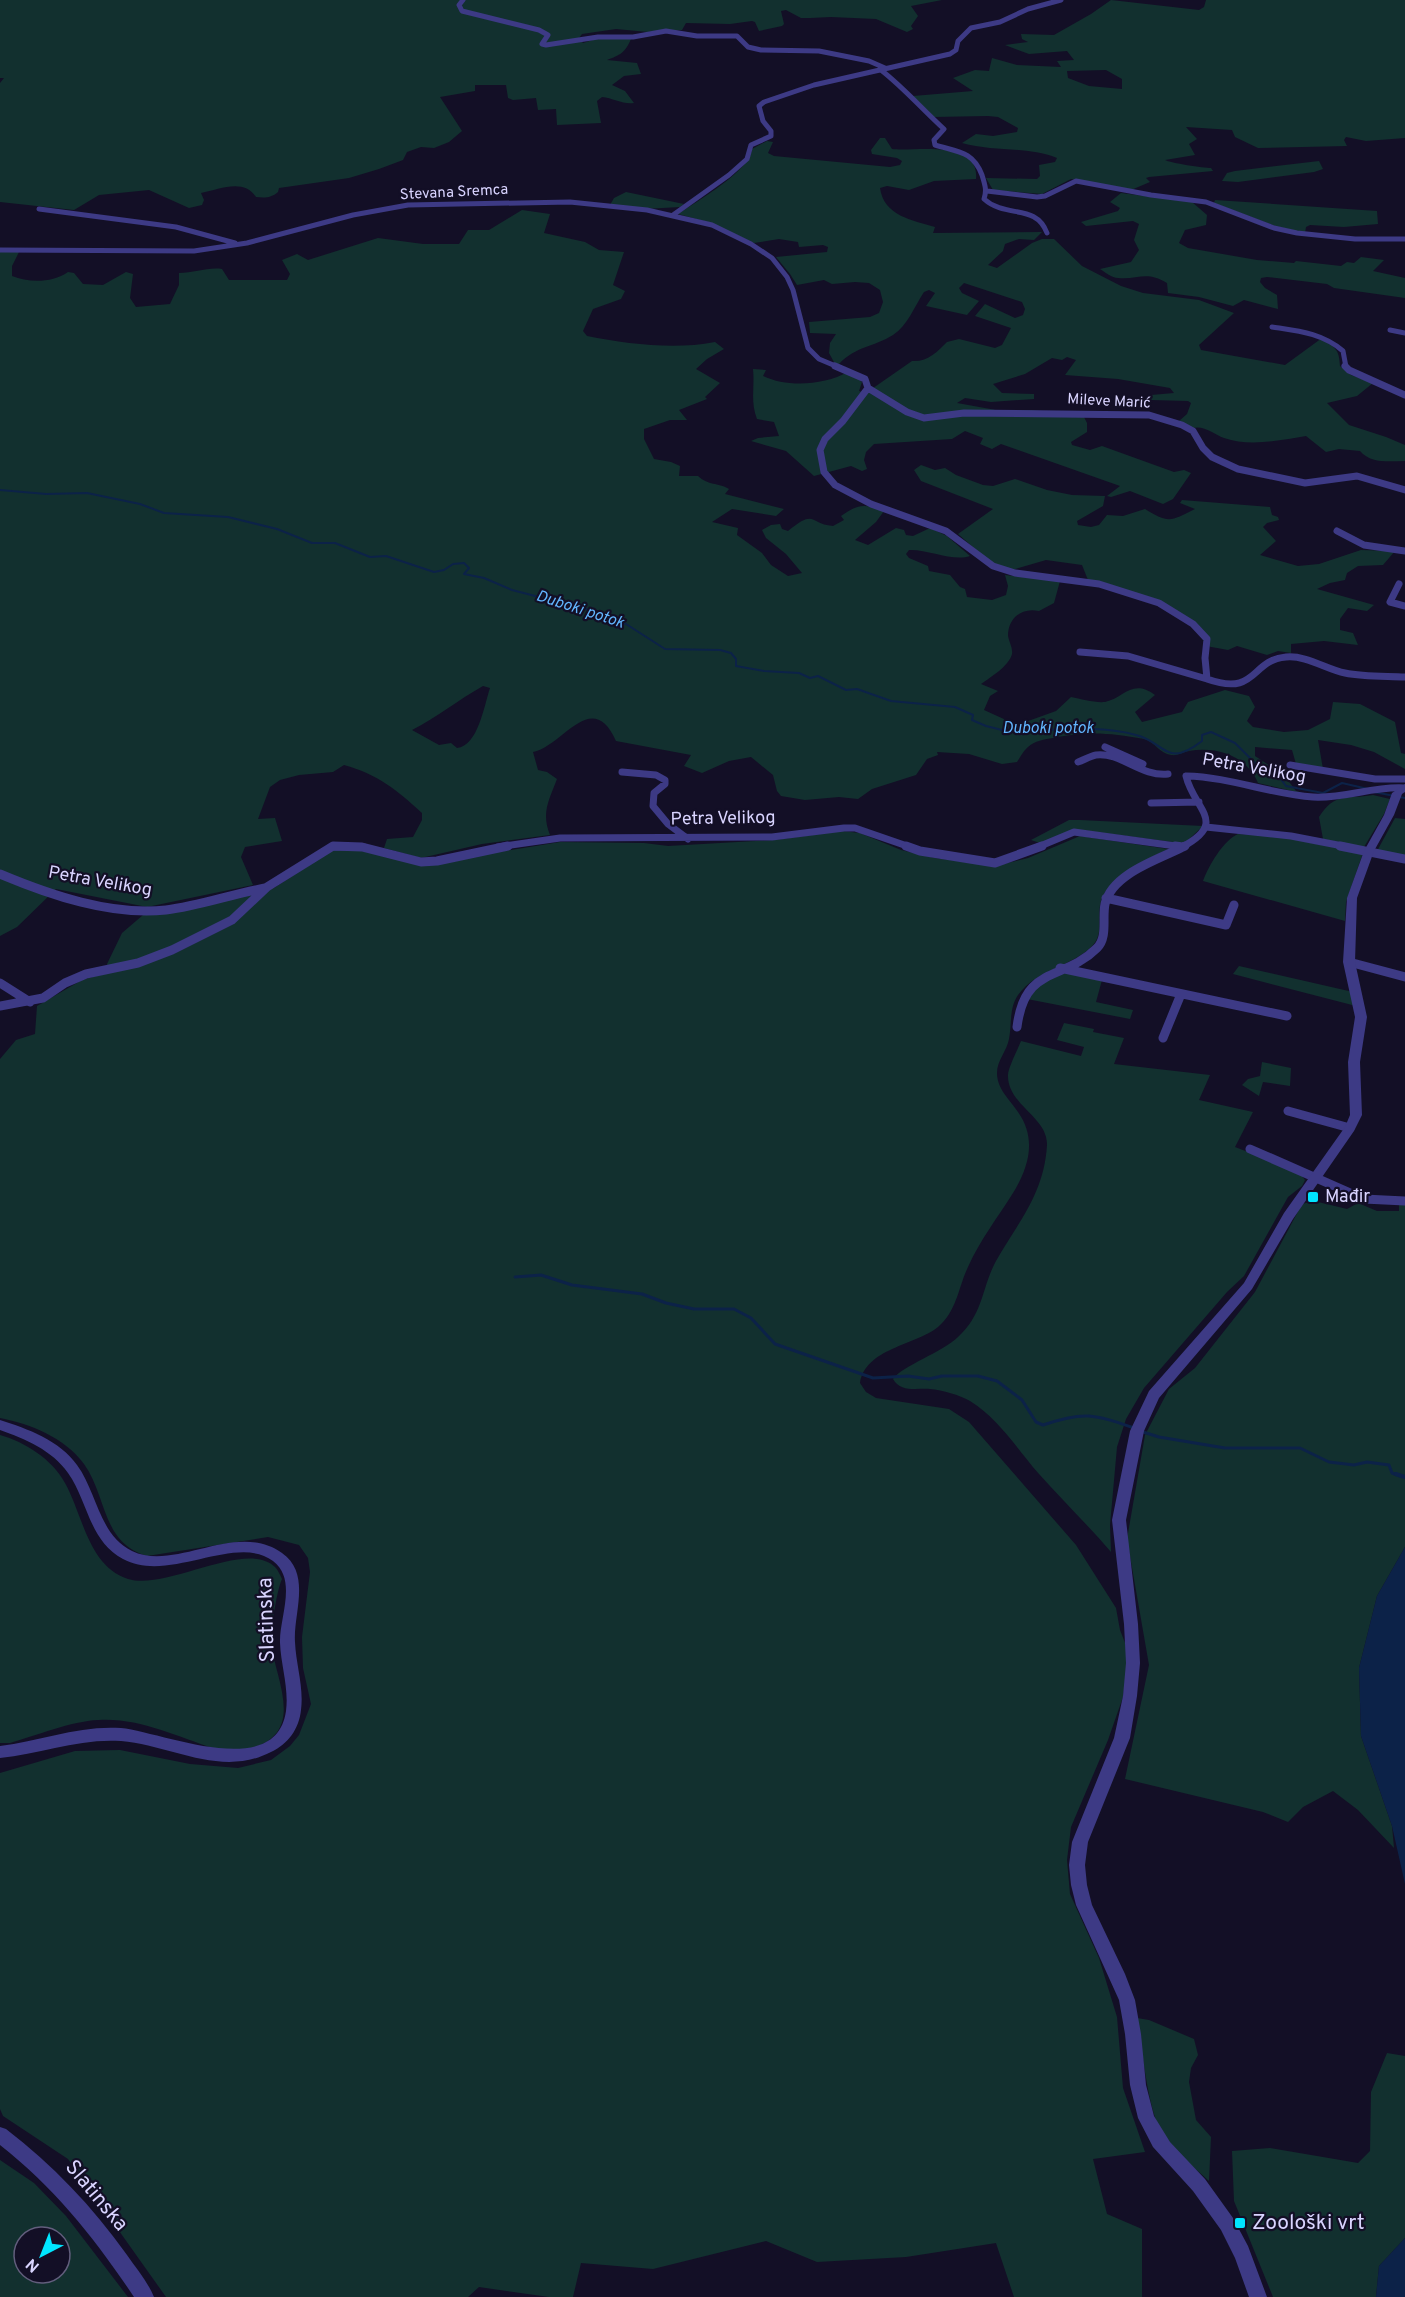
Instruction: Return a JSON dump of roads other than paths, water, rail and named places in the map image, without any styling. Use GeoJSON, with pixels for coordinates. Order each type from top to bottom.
{"type":"FeatureCollection","features":[{"type":"Feature","properties":{"kind":"street"},"geometry":{"type":"LineString","coordinates":[[463,0],[459,5],[462,11],[479,18],[532,27],[544,32],[548,38],[542,44],[546,45],[598,37],[633,37],[654,32],[675,31],[697,36],[737,36],[753,49],[819,51],[869,61],[883,69],[904,88],[912,100],[944,129],[934,140],[935,145],[967,155],[977,162],[987,191],[984,199],[993,208],[1005,212],[1037,215],[1042,219],[1047,232]]}},
{"type":"Feature","properties":{"kind":"street"},"geometry":{"type":"LineString","coordinates":[[673,215],[729,175],[747,159],[751,145],[771,136],[771,131],[764,121],[759,106],[764,102],[804,87],[950,54],[956,50],[958,41],[971,28],[1000,22],[1028,9],[1061,0]]}},
{"type":"Feature","properties":{"kind":"street"},"geometry":{"type":"LineString","coordinates":[[987,191],[1037,197],[1045,196],[1076,181],[1151,195],[1206,202],[1274,228],[1297,233],[1355,239],[1405,239]]}},
{"type":"Feature","properties":{"kind":"street","name":"Stevana Sremca"},"geometry":{"type":"LineString","coordinates":[[0,250],[177,253],[240,245],[353,215],[408,206],[570,202],[673,215],[712,225],[751,244],[772,258],[788,277],[808,348],[819,359],[858,374],[865,379],[868,388]]}},
{"type":"Feature","properties":{"kind":"street"},"geometry":{"type":"LineString","coordinates":[[39,208],[176,227],[240,245]]}},
{"type":"Feature","properties":{"kind":"street"},"geometry":{"type":"LineString","coordinates":[[1272,327],[1325,338],[1343,351],[1348,370],[1405,395]]}},
{"type":"Feature","properties":{"kind":"street"},"geometry":{"type":"LineString","coordinates":[[1390,330],[1405,333]]}},
{"type":"Feature","properties":{"kind":"street"},"geometry":{"type":"LineString","coordinates":[[868,388],[854,401],[847,416],[827,437],[819,451],[819,458],[825,473],[836,486],[843,492],[945,530],[979,558],[999,569],[1089,583],[1167,607],[1207,639],[1204,657],[1207,679]]}},
{"type":"Feature","properties":{"kind":"street","name":"Mileve Marić"},"geometry":{"type":"LineString","coordinates":[[868,388],[907,412],[924,418],[974,412],[1149,415],[1182,425],[1193,431],[1203,448],[1212,457],[1238,469],[1305,483],[1357,476],[1405,490]]}},
{"type":"Feature","properties":{"kind":"street"},"geometry":{"type":"LineString","coordinates":[[1337,531],[1364,545],[1405,551]]}},
{"type":"Feature","properties":{"kind":"street"},"geometry":{"type":"LineString","coordinates":[[1399,584],[1390,602],[1405,606]]}},
{"type":"Feature","properties":{"kind":"street"},"geometry":{"type":"LineString","coordinates":[[1080,652],[1128,656],[1218,684],[1238,684],[1253,678],[1273,662],[1290,657],[1346,673],[1405,677]]}},
{"type":"Feature","properties":{"kind":"street"},"geometry":{"type":"LineString","coordinates":[[1105,747],[1168,774]]}},
{"type":"Feature","properties":{"kind":"street"},"geometry":{"type":"LineString","coordinates":[[1078,762],[1092,756],[1102,756],[1153,775],[1186,776]]}},
{"type":"Feature","properties":{"kind":"street"},"geometry":{"type":"LineString","coordinates":[[1258,2297],[1233,2232],[1199,2185],[1166,2151],[1154,2134],[1145,2114],[1134,2060],[1127,2001],[1084,1908],[1076,1878],[1080,1842],[1122,1738],[1130,1695],[1133,1663],[1131,1624],[1119,1520],[1138,1428],[1154,1395],[1248,1286],[1288,1216],[1316,1179],[1350,1128],[1356,1115],[1354,1062],[1361,1017],[1349,962],[1352,898],[1369,851],[1401,790],[1375,779],[1290,765]]}},
{"type":"Feature","properties":{"kind":"street"},"geometry":{"type":"LineString","coordinates":[[622,772],[656,775],[665,780],[664,784],[654,793],[653,806],[668,824],[688,838]]}},
{"type":"Feature","properties":{"kind":"street","name":"Petra Velikog"},"geometry":{"type":"LineString","coordinates":[[1206,827],[1205,812],[1186,783],[1186,776],[1220,778],[1274,791],[1313,797],[1339,796],[1388,787],[1401,790]]}},
{"type":"Feature","properties":{"kind":"street"},"geometry":{"type":"LineString","coordinates":[[1151,803],[1199,802]]}},
{"type":"Feature","properties":{"kind":"street"},"geometry":{"type":"LineString","coordinates":[[1017,1027],[1018,1008],[1025,995],[1037,982],[1091,953],[1102,942],[1106,898],[1112,890],[1136,870],[1196,840],[1206,827],[1291,836],[1405,859]]}},
{"type":"Feature","properties":{"kind":"street","name":"Petra Velikog"},"geometry":{"type":"LineString","coordinates":[[0,1006],[43,998],[65,982],[86,974],[138,963],[172,950],[232,920],[267,887],[333,846],[362,847],[421,862],[560,838],[772,837],[829,829],[855,828],[920,851],[995,863],[1011,859],[1074,832],[1183,847]]}},
{"type":"Feature","properties":{"kind":"street","name":"Petra Velikog"},"geometry":{"type":"LineString","coordinates":[[0,874],[23,885],[52,893],[144,911],[167,910],[267,887]]}},
{"type":"Feature","properties":{"kind":"street"},"geometry":{"type":"LineString","coordinates":[[1106,898],[1227,925],[1234,905]]}},
{"type":"Feature","properties":{"kind":"street"},"geometry":{"type":"LineString","coordinates":[[1349,962],[1405,977]]}},
{"type":"Feature","properties":{"kind":"street"},"geometry":{"type":"LineString","coordinates":[[1060,968],[1287,1016]]}},
{"type":"Feature","properties":{"kind":"street"},"geometry":{"type":"LineString","coordinates":[[0,983],[30,1002]]}},
{"type":"Feature","properties":{"kind":"street"},"geometry":{"type":"LineString","coordinates":[[1163,1038],[1181,994]]}},
{"type":"Feature","properties":{"kind":"street"},"geometry":{"type":"LineString","coordinates":[[1288,1111],[1350,1128]]}},
{"type":"Feature","properties":{"kind":"street"},"geometry":{"type":"LineString","coordinates":[[1250,1149],[1364,1199],[1405,1201]]}},
{"type":"Feature","properties":{"kind":"street","name":"Slatinska"},"geometry":{"type":"LineString","coordinates":[[0,1425],[44,1442],[72,1467],[110,1542],[119,1551],[132,1558],[152,1562],[248,1547],[267,1550],[280,1557],[291,1572],[292,1589],[287,1634],[294,1708],[291,1724],[281,1738],[266,1749],[249,1755],[196,1752],[160,1742],[105,1734],[0,1752]]}},
{"type":"Feature","properties":{"kind":"street","name":"Slatinska"},"geometry":{"type":"LineString","coordinates":[[0,2135],[55,2179],[90,2219],[145,2297]]}},
{"type":"Feature","properties":{"kind":"water"},"geometry":{"type":"Polygon","coordinates":[[[1405,1547],[1405,1884],[1392,1826],[1361,1736],[1359,1668],[1377,1596],[1405,1547]]]}},
{"type":"Feature","properties":{"kind":"water"},"geometry":{"type":"Polygon","coordinates":[[[1405,2238],[1405,2297],[1376,2297],[1379,2266],[1405,2238]]]}},
{"type":"Feature","properties":{"kind":"waterway","name":"Duboki potok"},"geometry":{"type":"LineString","coordinates":[[0,490],[46,494],[87,493],[140,504],[164,513],[228,517],[277,529],[312,543],[335,543],[370,557],[386,556],[434,572],[444,570],[453,564],[464,563],[469,568],[464,574],[484,578],[512,590],[593,611],[626,624],[665,649],[720,650],[731,653],[736,659],[736,666],[764,671],[799,673],[810,678],[818,676],[846,690],[857,689],[891,701],[955,707],[973,715],[972,720],[1002,730],[1119,731],[1146,738],[1173,753],[1181,753],[1190,749],[1202,741],[1202,735],[1211,732],[1235,743],[1259,767],[1277,774],[1286,786],[1323,793],[1342,783],[1368,789]]}},
{"type":"Feature","properties":{"kind":"waterway","name":"Duboki potok"},"geometry":{"type":"LineString","coordinates":[[1374,792],[1405,798]]}},
{"type":"Feature","properties":{"kind":"waterway"},"geometry":{"type":"LineString","coordinates":[[515,1277],[541,1275],[572,1285],[642,1294],[666,1303],[694,1309],[734,1309],[751,1318],[775,1344],[873,1378],[908,1376],[929,1379],[942,1376],[978,1376],[997,1381],[1022,1400],[1036,1422],[1043,1425],[1088,1416],[1134,1428]]}},
{"type":"Feature","properties":{"kind":"waterway"},"geometry":{"type":"LineString","coordinates":[[1143,1432],[1159,1437],[1225,1448],[1300,1448],[1329,1462],[1354,1465],[1367,1462],[1389,1465],[1392,1473],[1400,1476]]}},
{"type":"Feature","properties":{"kind":"waterway"},"geometry":{"type":"LineString","coordinates":[[1396,1474],[1405,1477]]}},
{"type":"Feature","properties":{"kind":"place","name":"Mađir"},"geometry":{"type":"Point","coordinates":[1313,1197]}},
{"type":"Feature","properties":{"kind":"place","name":"Zoološki vrt"},"geometry":{"type":"Point","coordinates":[1240,2223]}}]}
